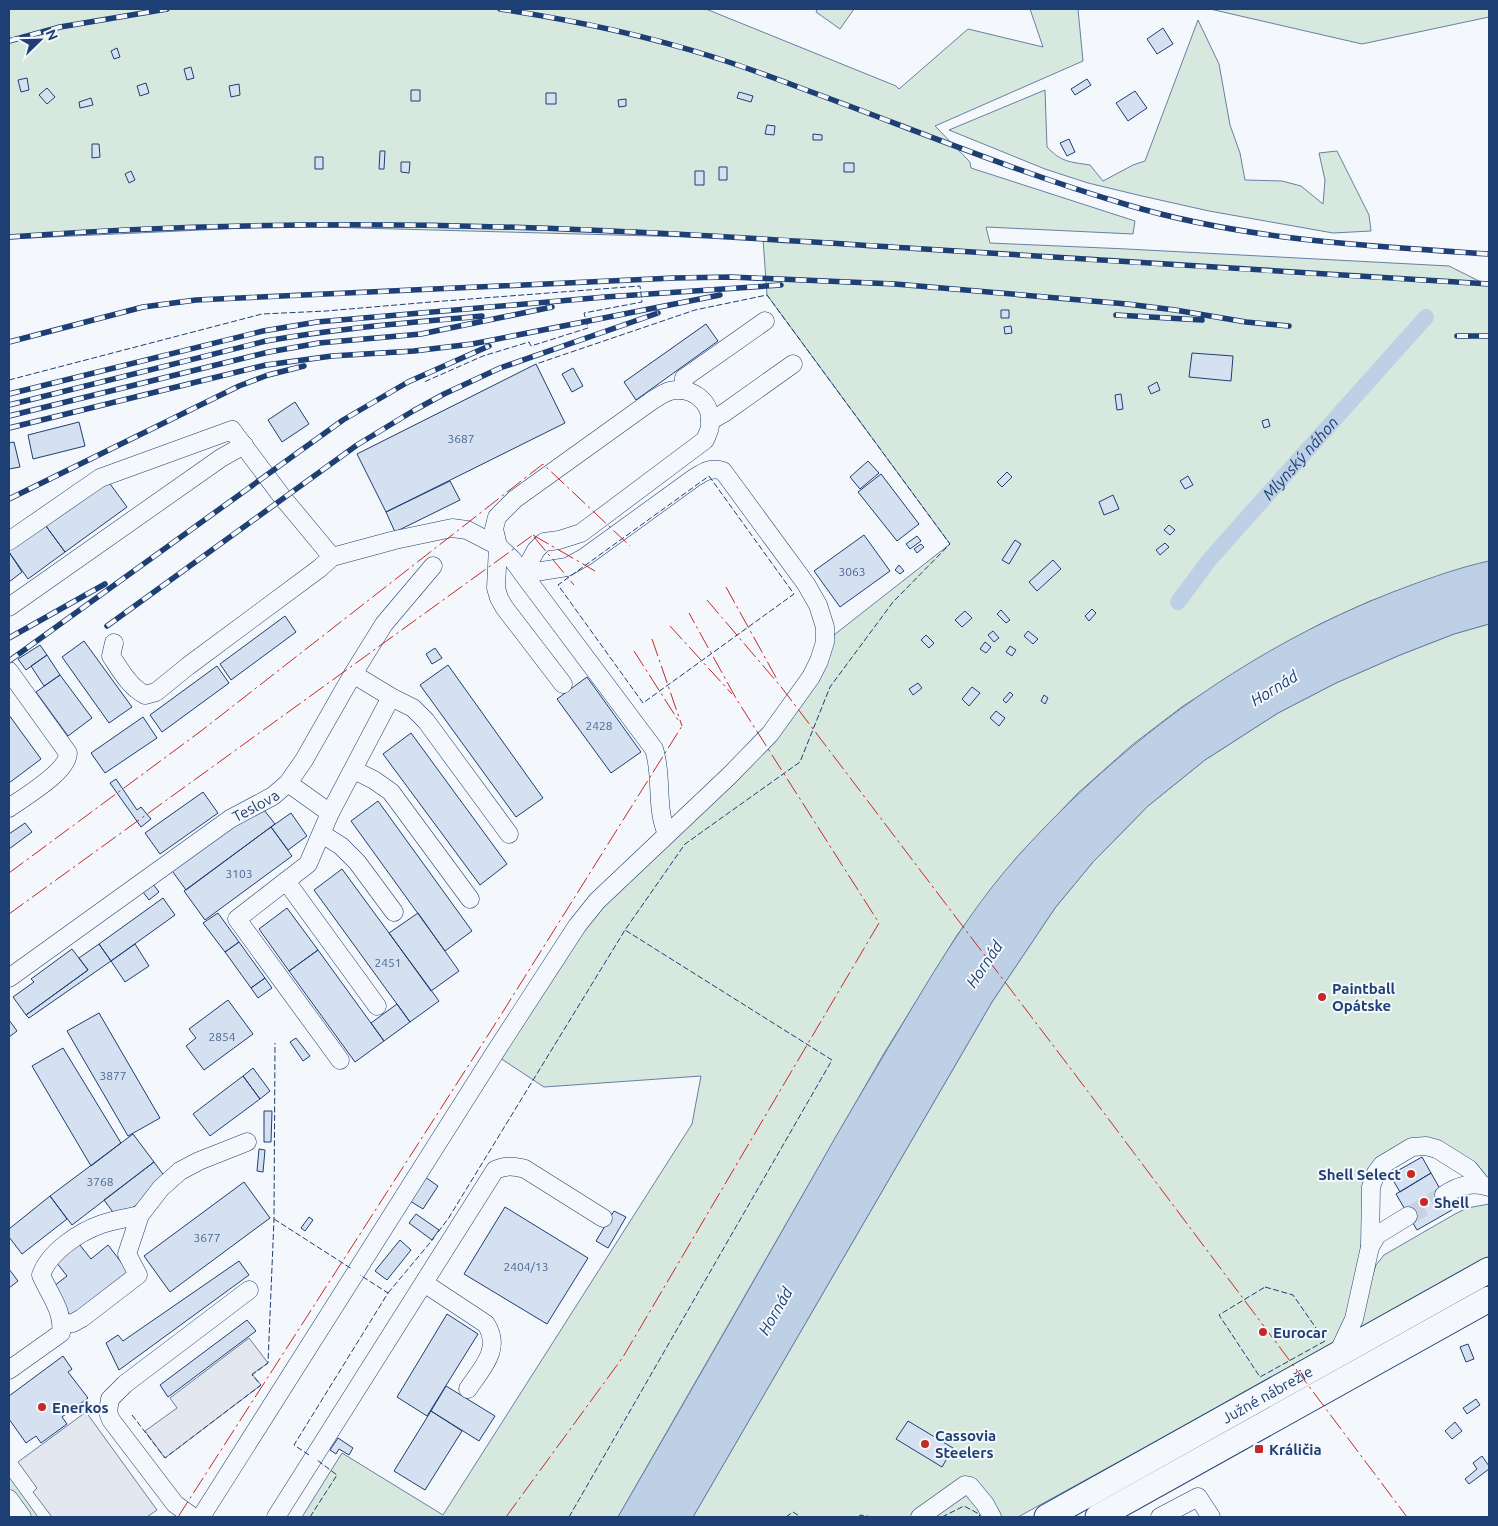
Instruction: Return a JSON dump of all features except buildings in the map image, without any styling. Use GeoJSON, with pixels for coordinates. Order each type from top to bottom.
{"type":"FeatureCollection","features":[{"type":"Feature","properties":{"kind":"highway","name":"Južné nábrežie"},"geometry":{"type":"LineString","coordinates":[[1047,1517],[1489,1270]]}},
{"type":"Feature","properties":{"kind":"highway","name":"Južné nábrežie"},"geometry":{"type":"LineString","coordinates":[[1098,1517],[1489,1299]]}},
{"type":"Feature","properties":{"kind":"street"},"geometry":{"type":"LineString","coordinates":[[683,390],[684,378],[766,321]]}},
{"type":"Feature","properties":{"kind":"street"},"geometry":{"type":"LineString","coordinates":[[710,421],[724,414],[793,364]]}},
{"type":"Feature","properties":{"kind":"street"},"geometry":{"type":"LineString","coordinates":[[523,574],[536,550],[544,542],[559,540],[581,533],[705,440],[710,427],[710,414],[706,404],[696,394],[683,390],[668,391],[515,498],[497,517],[494,529],[498,546],[496,588],[499,598],[563,684]]}},
{"type":"Feature","properties":{"kind":"street"},"geometry":{"type":"LineString","coordinates":[[9,541],[100,478],[232,430],[283,498],[332,556]]}},
{"type":"Feature","properties":{"kind":"street"},"geometry":{"type":"LineString","coordinates":[[9,607],[221,458],[244,445]]}},
{"type":"Feature","properties":{"kind":"street"},"geometry":{"type":"LineString","coordinates":[[201,1517],[577,926],[597,901],[729,776],[770,734],[812,677],[825,642],[825,627],[818,605],[806,584],[723,471],[717,469],[708,470],[694,478],[573,564],[567,567],[523,574]]}},
{"type":"Feature","properties":{"kind":"street"},"geometry":{"type":"LineString","coordinates":[[114,643],[112,656],[123,675],[137,691],[145,695],[156,692],[320,568],[332,556],[452,528],[467,530],[498,546],[512,559],[654,749],[657,760],[662,821],[667,834]]}},
{"type":"Feature","properties":{"kind":"street","name":"Teslova"},"geometry":{"type":"LineString","coordinates":[[9,978],[230,818],[273,796],[288,783],[304,760],[384,624],[433,566]]}},
{"type":"Feature","properties":{"kind":"street"},"geometry":{"type":"LineString","coordinates":[[9,671],[68,752],[68,759],[59,772],[9,808]]}},
{"type":"Feature","properties":{"kind":"street"},"geometry":{"type":"LineString","coordinates":[[353,674],[391,698],[413,708],[426,721],[509,834]]}},
{"type":"Feature","properties":{"kind":"street"},"geometry":{"type":"LineString","coordinates":[[340,1060],[236,919],[308,864],[330,813],[391,698]]}},
{"type":"Feature","properties":{"kind":"street"},"geometry":{"type":"LineString","coordinates":[[354,770],[374,780],[391,792],[470,899]]}},
{"type":"Feature","properties":{"kind":"street"},"geometry":{"type":"LineString","coordinates":[[288,783],[330,813]]}},
{"type":"Feature","properties":{"kind":"street"},"geometry":{"type":"LineString","coordinates":[[322,834],[341,846],[357,862],[394,912]]}},
{"type":"Feature","properties":{"kind":"street"},"geometry":{"type":"LineString","coordinates":[[286,882],[377,1006]]}},
{"type":"Feature","properties":{"kind":"street"},"geometry":{"type":"LineString","coordinates":[[62,1324],[73,1323],[82,1318],[138,1275],[127,1254],[140,1215],[161,1188],[180,1171],[199,1161],[248,1142]]}},
{"type":"Feature","properties":{"kind":"street"},"geometry":{"type":"LineString","coordinates":[[1337,1355],[1348,1336],[1354,1319],[1370,1247],[1371,1187],[1376,1173],[1382,1165],[1412,1147],[1426,1146],[1437,1149],[1469,1169],[1485,1186]]}},
{"type":"Feature","properties":{"kind":"street"},"geometry":{"type":"LineString","coordinates":[[276,1517],[495,1170],[511,1166],[525,1168],[603,1218]]}},
{"type":"Feature","properties":{"kind":"street"},"geometry":{"type":"LineString","coordinates":[[1444,1195],[1466,1185],[1485,1186]]}},
{"type":"Feature","properties":{"kind":"street"},"geometry":{"type":"LineString","coordinates":[[9,1370],[60,1333],[62,1324],[58,1309],[41,1275],[51,1255],[85,1232],[102,1224],[140,1215]]}},
{"type":"Feature","properties":{"kind":"street"},"geometry":{"type":"LineString","coordinates":[[1370,1247],[1377,1235],[1408,1216]]}},
{"type":"Feature","properties":{"kind":"street"},"geometry":{"type":"LineString","coordinates":[[424,1283],[486,1324],[491,1332],[493,1345],[491,1354],[468,1389]]}},
{"type":"Feature","properties":{"kind":"street"},"geometry":{"type":"LineString","coordinates":[[193,1517],[175,1504],[159,1484],[111,1420],[108,1406],[114,1394],[125,1384],[249,1290]]}},
{"type":"Feature","properties":{"kind":"street"},"geometry":{"type":"LineString","coordinates":[[920,1517],[965,1486],[970,1486],[979,1496],[992,1517]]}},
{"type":"Feature","properties":{"kind":"street"},"geometry":{"type":"LineString","coordinates":[[1160,1517],[1198,1497],[1211,1517]]}},
{"type":"Feature","properties":{"kind":"street"},"geometry":{"type":"LineString","coordinates":[[9,1499],[22,1517]]}},
{"type":"Feature","properties":{"kind":"shaded area"},"geometry":{"type":"Polygon","coordinates":[[[9,9],[706,9],[896,86],[899,89],[968,29],[1043,47],[1030,9],[1078,9],[1083,61],[935,126],[970,162],[971,168],[1135,221],[1133,234],[986,227],[990,243],[1449,266],[1485,284],[1489,284],[1489,561],[1370,601],[1320,624],[1256,660],[1183,706],[1132,745],[1078,793],[1016,858],[957,935],[883,1055],[618,1517],[302,1517],[342,1453],[443,1515],[692,1124],[701,1076],[544,1087],[494,1054],[577,926],[770,734],[825,642],[950,544],[767,295],[763,239],[286,226],[9,239],[9,9]]]}},
{"type":"Feature","properties":{"kind":"shaded area"},"geometry":{"type":"Polygon","coordinates":[[[817,9],[854,9],[840,29],[816,12],[817,9]]]}},
{"type":"Feature","properties":{"kind":"shaded area"},"geometry":{"type":"Polygon","coordinates":[[[1210,9],[1489,9],[1489,17],[1362,44],[1210,9]]]}},
{"type":"Feature","properties":{"kind":"shaded area"},"geometry":{"type":"Polygon","coordinates":[[[1198,20],[1219,64],[1230,125],[1240,153],[1245,180],[1282,181],[1301,186],[1323,204],[1325,180],[1319,153],[1337,151],[1369,215],[1371,231],[1333,233],[1209,211],[1142,196],[1088,183],[1045,169],[949,130],[1045,90],[1047,147],[1057,156],[1066,160],[1090,165],[1103,181],[1133,165],[1145,161],[1198,20]]]}},
{"type":"Feature","properties":{"kind":"shaded area"},"geometry":{"type":"Polygon","coordinates":[[[1489,624],[1489,1187],[1437,1149],[1382,1165],[1348,1336],[1018,1517],[693,1517],[992,1002],[1055,908],[1093,862],[1148,806],[1205,760],[1278,713],[1336,683],[1400,655],[1454,634],[1489,624]]]}},
{"type":"Feature","properties":{"kind":"shaded area"},"geometry":{"type":"Polygon","coordinates":[[[1489,1204],[1489,1258],[1361,1332],[1357,1329],[1376,1265],[1384,1255],[1467,1208],[1489,1204]]]}},
{"type":"Feature","properties":{"kind":"shaded area"},"geometry":{"type":"Polygon","coordinates":[[[249,1338],[268,1363],[252,1374],[261,1385],[165,1458],[145,1431],[177,1408],[170,1398],[249,1338]]]}},
{"type":"Feature","properties":{"kind":"shaded area"},"geometry":{"type":"Polygon","coordinates":[[[86,1412],[157,1510],[147,1517],[52,1517],[33,1492],[37,1488],[18,1462],[86,1412]]]}},
{"type":"Feature","properties":{"kind":"shaded area"},"geometry":{"type":"Polygon","coordinates":[[[9,1477],[38,1517],[9,1517],[9,1477]]]}},
{"type":"Feature","properties":{"kind":"water","name":"Hornád"},"geometry":{"type":"Polygon","coordinates":[[[1489,561],[1489,624],[1454,634],[1400,655],[1336,683],[1278,713],[1205,760],[1148,806],[1093,862],[1055,908],[992,1002],[693,1517],[618,1517],[835,1138],[924,988],[968,920],[1018,856],[1102,772],[1196,698],[1245,666],[1297,636],[1351,610],[1406,587],[1458,569],[1489,561]]]}},
{"type":"Feature","properties":{"kind":"waterway","name":"Mlynský náhon"},"geometry":{"type":"LineString","coordinates":[[1178,602],[1210,559],[1426,317]]}},
{"type":"Feature","properties":{"kind":"tunnel"},"geometry":{"type":"LineString","coordinates":[[1408,1216],[1444,1195]]}},
{"type":"Feature","properties":{"kind":"railway"},"geometry":{"type":"LineString","coordinates":[[9,41],[60,27],[167,9]]}},
{"type":"Feature","properties":{"kind":"railway"},"geometry":{"type":"LineString","coordinates":[[500,9],[606,28],[710,56],[764,74],[1049,180],[1172,217],[1261,234],[1307,240],[1489,254]]}},
{"type":"Feature","properties":{"kind":"railway"},"geometry":{"type":"LineString","coordinates":[[9,237],[141,229],[273,225],[537,228],[730,237],[1489,284]]}},
{"type":"Feature","properties":{"kind":"railway"},"geometry":{"type":"LineString","coordinates":[[9,342],[143,307],[196,300],[731,277],[895,284],[1127,304],[1246,322],[1289,326]]}},
{"type":"Feature","properties":{"kind":"railway"},"geometry":{"type":"LineString","coordinates":[[9,394],[263,331],[317,322],[605,297],[781,285]]}},
{"type":"Feature","properties":{"kind":"railway"},"geometry":{"type":"LineString","coordinates":[[9,428],[266,365],[332,356],[414,351],[472,344],[720,295]]}},
{"type":"Feature","properties":{"kind":"railway"},"geometry":{"type":"LineString","coordinates":[[9,416],[269,352],[319,343],[421,334],[552,307]]}},
{"type":"Feature","properties":{"kind":"railway"},"geometry":{"type":"LineString","coordinates":[[107,626],[357,445],[413,411],[444,394],[500,368],[658,313]]}},
{"type":"Feature","properties":{"kind":"railway"},"geometry":{"type":"LineString","coordinates":[[1116,315],[1202,320]]}},
{"type":"Feature","properties":{"kind":"railway"},"geometry":{"type":"LineString","coordinates":[[9,405],[266,341],[347,329],[482,316]]}},
{"type":"Feature","properties":{"kind":"railway"},"geometry":{"type":"LineString","coordinates":[[1457,336],[1489,336]]}},
{"type":"Feature","properties":{"kind":"railway"},"geometry":{"type":"LineString","coordinates":[[9,661],[343,420],[408,382],[489,346]]}},
{"type":"Feature","properties":{"kind":"railway"},"geometry":{"type":"LineString","coordinates":[[9,499],[239,386],[268,375],[304,366]]}},
{"type":"Feature","properties":{"kind":"railway"},"geometry":{"type":"LineString","coordinates":[[9,638],[105,584]]}},
{"type":"Feature","properties":{"kind":"fence"},"geometry":{"type":"LineString","coordinates":[[9,380],[262,314],[326,311],[640,286],[642,302],[584,313],[588,328],[531,346],[529,342],[483,356],[424,382]]}},
{"type":"Feature","properties":{"kind":"fence"},"geometry":{"type":"LineString","coordinates":[[438,1232],[448,1219],[625,930],[685,844],[800,762],[830,687],[893,602],[950,544],[767,295],[695,310],[536,364]]}},
{"type":"Feature","properties":{"kind":"fence"},"geometry":{"type":"LineString","coordinates":[[709,476],[794,594],[643,703],[558,585],[709,476]]}},
{"type":"Feature","properties":{"kind":"fence"},"geometry":{"type":"LineString","coordinates":[[569,1517],[832,1060],[625,930]]}},
{"type":"Feature","properties":{"kind":"fence"},"geometry":{"type":"LineString","coordinates":[[132,1415],[165,1458],[261,1385],[252,1375],[268,1363],[274,1219],[275,1043]]}},
{"type":"Feature","properties":{"kind":"fence"},"geometry":{"type":"LineString","coordinates":[[274,1219],[352,1269]]}},
{"type":"Feature","properties":{"kind":"fence"},"geometry":{"type":"LineString","coordinates":[[388,1293],[434,1238]]}},
{"type":"Feature","properties":{"kind":"fence"},"geometry":{"type":"LineString","coordinates":[[309,1455],[294,1445],[388,1293],[360,1275]]}},
{"type":"Feature","properties":{"kind":"fence"},"geometry":{"type":"LineString","coordinates":[[1265,1287],[1293,1295],[1325,1341],[1260,1377],[1219,1315],[1265,1287]]}},
{"type":"Feature","properties":{"kind":"fence"},"geometry":{"type":"LineString","coordinates":[[310,1517],[337,1475],[317,1460]]}},
{"type":"Feature","properties":{"kind":"fence"},"geometry":{"type":"LineString","coordinates":[[942,1517],[964,1506],[979,1514],[980,1517]]}},
{"type":"Feature","properties":{"kind":"fence"},"geometry":{"type":"LineString","coordinates":[[786,1517],[793,1512],[801,1517]]}},
{"type":"Feature","properties":{"kind":"fence"},"geometry":{"type":"LineString","coordinates":[[859,1517],[860,1515],[872,1517]]}},
{"type":"Feature","properties":{"kind":"power"},"geometry":{"type":"LineString","coordinates":[[9,873],[201,731],[543,464],[630,546]]}},
{"type":"Feature","properties":{"kind":"power"},"geometry":{"type":"LineString","coordinates":[[533,535],[595,571]]}},
{"type":"Feature","properties":{"kind":"power"},"geometry":{"type":"LineString","coordinates":[[9,914],[533,535]]}},
{"type":"Feature","properties":{"kind":"power"},"geometry":{"type":"LineString","coordinates":[[534,537],[574,585]]}},
{"type":"Feature","properties":{"kind":"power"},"geometry":{"type":"LineString","coordinates":[[726,587],[778,681]]}},
{"type":"Feature","properties":{"kind":"power"},"geometry":{"type":"LineString","coordinates":[[707,600],[782,688],[1407,1517]]}},
{"type":"Feature","properties":{"kind":"power"},"geometry":{"type":"LineString","coordinates":[[506,1517],[623,1357],[879,923],[737,700],[689,613]]}},
{"type":"Feature","properties":{"kind":"power"},"geometry":{"type":"LineString","coordinates":[[670,626],[732,694]]}},
{"type":"Feature","properties":{"kind":"power"},"geometry":{"type":"LineString","coordinates":[[652,639],[682,726]]}},
{"type":"Feature","properties":{"kind":"power"},"geometry":{"type":"LineString","coordinates":[[634,651],[678,720]]}},
{"type":"Feature","properties":{"kind":"power"},"geometry":{"type":"LineString","coordinates":[[178,1517],[499,1018],[682,726]]}},
{"type":"Feature","properties":{"kind":"place","name":"Paintball Opátske"},"geometry":{"type":"Point","coordinates":[1322,997]}},
{"type":"Feature","properties":{"kind":"place","name":"Shell Select"},"geometry":{"type":"Point","coordinates":[1411,1174]}},
{"type":"Feature","properties":{"kind":"place","name":"Shell"},"geometry":{"type":"Point","coordinates":[1424,1202]}},
{"type":"Feature","properties":{"kind":"place","name":"Eurocar"},"geometry":{"type":"Point","coordinates":[1263,1332]}},
{"type":"Feature","properties":{"kind":"place","name":"Enerkos"},"geometry":{"type":"Point","coordinates":[42,1407]}},
{"type":"Feature","properties":{"kind":"place","name":"Cassovia Steelers"},"geometry":{"type":"Point","coordinates":[925,1444]}},
{"type":"Feature","properties":{"kind":"place","name":"Králičia"},"geometry":{"type":"Point","coordinates":[1259,1449]}}]}
